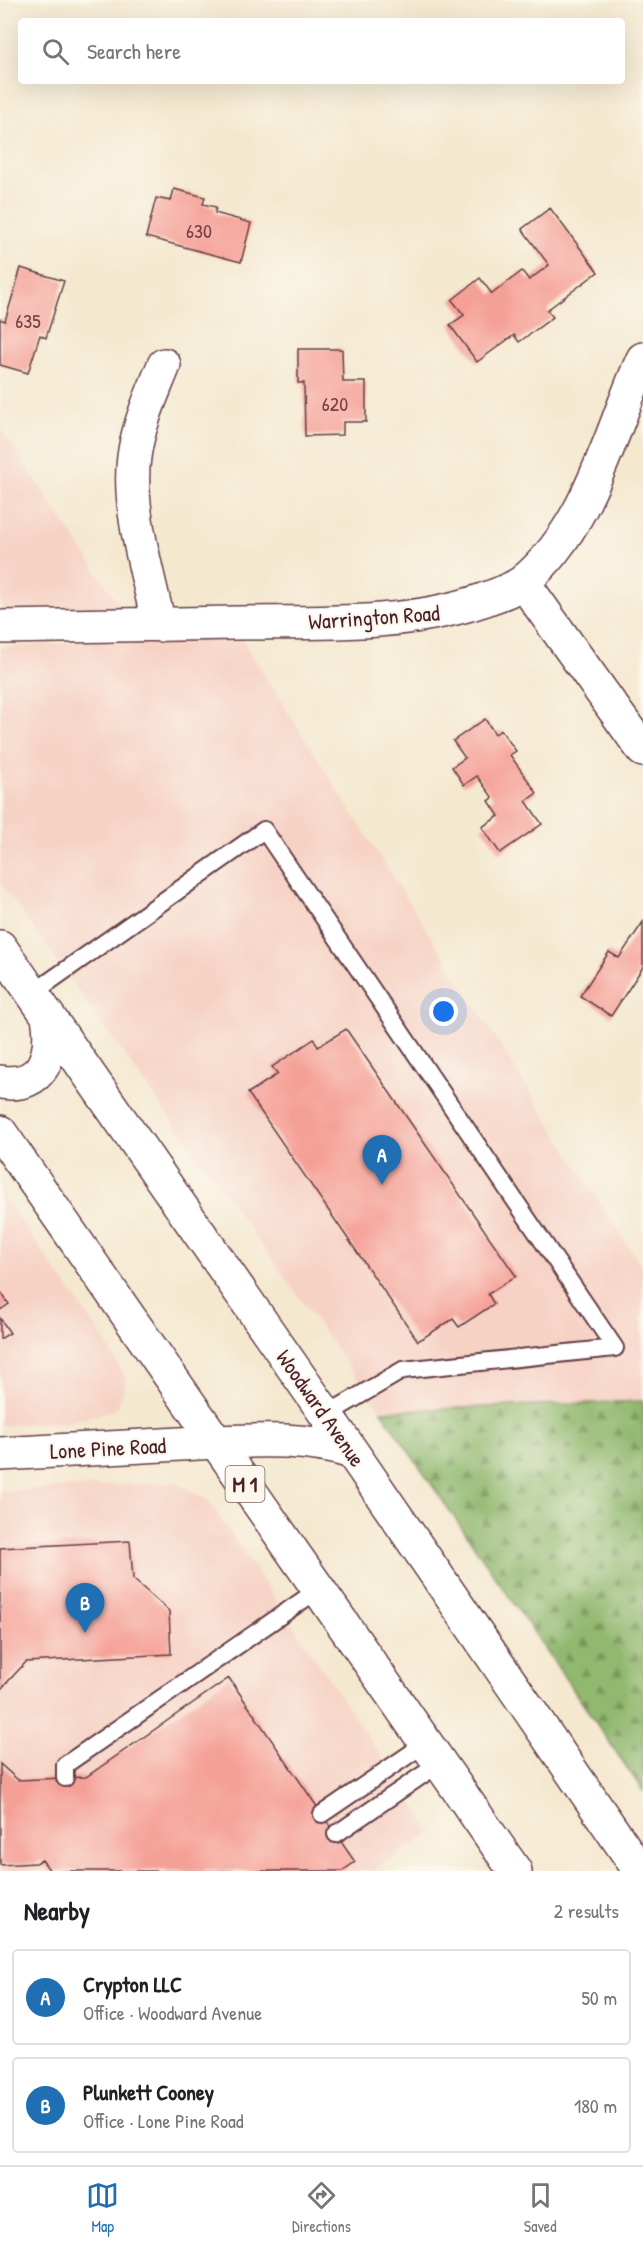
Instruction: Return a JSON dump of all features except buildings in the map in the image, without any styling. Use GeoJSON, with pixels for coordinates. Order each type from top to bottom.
{"type":"FeatureCollection","features":[{"type":"Feature","properties":{"kind":"main road","name":"Warrington Road"},"geometry":{"type":"LineString","coordinates":[[0,627],[414,618],[452,611],[498,595],[523,582],[557,544],[581,507],[643,359]]}},
{"type":"Feature","properties":{"kind":"main road"},"geometry":{"type":"LineString","coordinates":[[159,625],[133,492],[134,457],[143,416],[164,365]]}},
{"type":"Feature","properties":{"kind":"main road"},"geometry":{"type":"LineString","coordinates":[[523,582],[643,750]]}},
{"type":"Feature","properties":{"kind":"main road","name":"Woodward Avenue"},"geometry":{"type":"LineString","coordinates":[[0,947],[352,1452],[640,1871]]}},
{"type":"Feature","properties":{"kind":"main road"},"geometry":{"type":"LineString","coordinates":[[0,1082],[15,1084],[36,1075],[48,1054],[50,1044],[40,1005]]}},
{"type":"Feature","properties":{"kind":"main road","name":"M 1"},"geometry":{"type":"LineString","coordinates":[[0,1132],[515,1871]]}},
{"type":"Feature","properties":{"kind":"main road","name":"Lone Pine Road"},"geometry":{"type":"LineString","coordinates":[[0,1454],[259,1440],[316,1443],[352,1452]]}},
{"type":"Feature","properties":{"kind":"lane"},"geometry":{"type":"LineString","coordinates":[[40,1005],[264,830],[615,1348],[403,1370],[326,1415]]}},
{"type":"Feature","properties":{"kind":"lane"},"geometry":{"type":"LineString","coordinates":[[65,1778],[65,1765],[319,1589]]}},
{"type":"Feature","properties":{"kind":"lane"},"geometry":{"type":"LineString","coordinates":[[322,1814],[433,1753]]}},
{"type":"Feature","properties":{"kind":"lane"},"geometry":{"type":"LineString","coordinates":[[336,1834],[433,1753]]}},
{"type":"Feature","properties":{"kind":"shaded area"},"geometry":{"type":"Polygon","coordinates":[[[0,428],[121,607],[0,610],[0,428]]]}},
{"type":"Feature","properties":{"kind":"shaded area"},"geometry":{"type":"Polygon","coordinates":[[[235,629],[643,1269],[643,1401],[381,1411],[0,882],[0,648],[235,629]]]}},
{"type":"Feature","properties":{"kind":"shaded area"},"geometry":{"type":"Polygon","coordinates":[[[0,1192],[101,1334],[127,1380],[117,1409],[69,1422],[0,1425],[0,1192]]]}},
{"type":"Feature","properties":{"kind":"shaded area"},"geometry":{"type":"Polygon","coordinates":[[[175,1482],[209,1501],[432,1832],[372,1871],[0,1871],[0,1491],[175,1482]]]}},
{"type":"Feature","properties":{"kind":"green space"},"geometry":{"type":"Polygon","coordinates":[[[643,1401],[643,1791],[381,1411],[643,1401]]]}},
{"type":"Feature","properties":{"kind":"place","name":"Crypton LLC"},"geometry":{"type":"Point","coordinates":[382,1185]}},
{"type":"Feature","properties":{"kind":"place","name":"Plunkett Cooney"},"geometry":{"type":"Point","coordinates":[85,1633]}}]}
